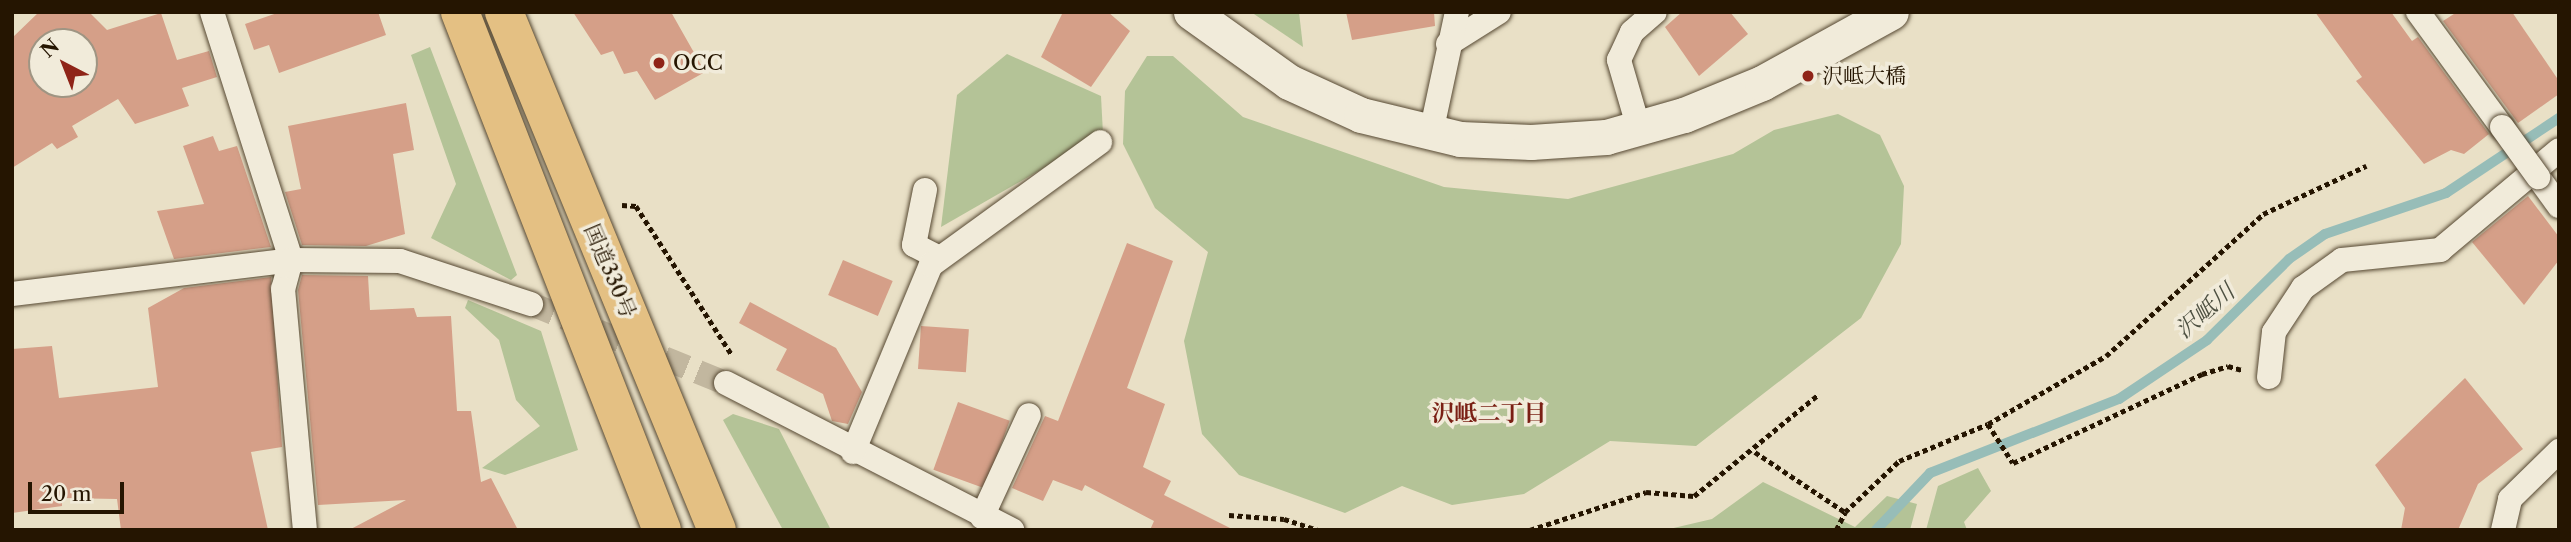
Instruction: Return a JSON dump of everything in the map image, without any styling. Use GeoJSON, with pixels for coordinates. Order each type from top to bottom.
{"type":"FeatureCollection","features":[{"type":"Feature","properties":{"kind":"highway"},"geometry":{"type":"LineString","coordinates":[[460,12],[662,530]]}},
{"type":"Feature","properties":{"kind":"highway","name":"国道330号"},"geometry":{"type":"LineString","coordinates":[[504,12],[717,530]]}},
{"type":"Feature","properties":{"kind":"street"},"geometry":{"type":"LineString","coordinates":[[212,12],[291,260],[283,289],[305,530]]}},
{"type":"Feature","properties":{"kind":"street"},"geometry":{"type":"LineString","coordinates":[[1191,12],[1326,101],[1431,133],[1531,142],[1639,129],[1725,100],[1891,12]]}},
{"type":"Feature","properties":{"kind":"street"},"geometry":{"type":"LineString","coordinates":[[1431,133],[1457,12]]}},
{"type":"Feature","properties":{"kind":"street"},"geometry":{"type":"LineString","coordinates":[[1448,44],[1499,12]]}},
{"type":"Feature","properties":{"kind":"street"},"geometry":{"type":"LineString","coordinates":[[1639,129],[1619,60],[1632,32],[1655,12]]}},
{"type":"Feature","properties":{"kind":"street"},"geometry":{"type":"LineString","coordinates":[[2418,12],[2559,206]]}},
{"type":"Feature","properties":{"kind":"street"},"geometry":{"type":"LineString","coordinates":[[853,452],[891,349],[939,258],[1100,142]]}},
{"type":"Feature","properties":{"kind":"street"},"geometry":{"type":"LineString","coordinates":[[2269,377],[2274,332],[2302,288],[2342,260],[2440,250],[2559,150]]}},
{"type":"Feature","properties":{"kind":"street"},"geometry":{"type":"LineString","coordinates":[[925,190],[914,245],[939,258]]}},
{"type":"Feature","properties":{"kind":"street"},"geometry":{"type":"LineString","coordinates":[[12,294],[291,260],[400,261],[531,304]]}},
{"type":"Feature","properties":{"kind":"street"},"geometry":{"type":"LineString","coordinates":[[726,383],[761,399],[853,452],[1013,530]]}},
{"type":"Feature","properties":{"kind":"street"},"geometry":{"type":"LineString","coordinates":[[982,517],[1029,415]]}},
{"type":"Feature","properties":{"kind":"street"},"geometry":{"type":"LineString","coordinates":[[2503,530],[2511,499],[2559,451]]}},
{"type":"Feature","properties":{"kind":"path"},"geometry":{"type":"LineString","coordinates":[[1836,530],[1845,512],[1899,461],[1988,424],[2106,356],[2176,298],[2263,214],[2366,166]]}},
{"type":"Feature","properties":{"kind":"path"},"geometry":{"type":"LineString","coordinates":[[616,204],[636,206],[761,399]]}},
{"type":"Feature","properties":{"kind":"path"},"geometry":{"type":"LineString","coordinates":[[1988,424],[2013,463],[2202,374],[2228,366],[2269,377]]}},
{"type":"Feature","properties":{"kind":"path"},"geometry":{"type":"LineString","coordinates":[[1530,530],[1646,492],[1694,496],[1755,452],[1819,394]]}},
{"type":"Feature","properties":{"kind":"path"},"geometry":{"type":"LineString","coordinates":[[1755,452],[1845,512]]}},
{"type":"Feature","properties":{"kind":"path"},"geometry":{"type":"LineString","coordinates":[[1228,515],[1284,519],[1318,530]]}},
{"type":"Feature","properties":{"kind":"green space"},"geometry":{"type":"Polygon","coordinates":[[[1251,12],[1299,12],[1303,47],[1251,12]]]}},
{"type":"Feature","properties":{"kind":"green space"},"geometry":{"type":"Polygon","coordinates":[[[430,47],[517,275],[511,280],[431,238],[456,184],[411,55],[430,47]]]}},
{"type":"Feature","properties":{"kind":"green space"},"geometry":{"type":"Polygon","coordinates":[[[1007,54],[1101,96],[1103,134],[941,227],[957,95],[1007,54]]]}},
{"type":"Feature","properties":{"kind":"green space"},"geometry":{"type":"Polygon","coordinates":[[[1147,56],[1173,56],[1243,117],[1444,187],[1568,199],[1733,154],[1774,130],[1838,114],[1880,135],[1904,186],[1901,244],[1861,318],[1696,446],[1610,441],[1524,494],[1452,505],[1402,486],[1345,513],[1239,475],[1202,434],[1184,341],[1208,252],[1155,208],[1123,144],[1125,91],[1147,56]]]}},
{"type":"Feature","properties":{"kind":"green space"},"geometry":{"type":"Polygon","coordinates":[[[468,300],[541,331],[578,450],[505,475],[482,468],[540,426],[516,400],[499,340],[465,308],[468,300]]]}},
{"type":"Feature","properties":{"kind":"green space"},"geometry":{"type":"Polygon","coordinates":[[[733,414],[779,429],[831,530],[783,530],[723,420],[733,414]]]}},
{"type":"Feature","properties":{"kind":"green space"},"geometry":{"type":"Polygon","coordinates":[[[1978,468],[1991,491],[1964,522],[1967,530],[1926,530],[1938,486],[1978,468]]]}},
{"type":"Feature","properties":{"kind":"green space"},"geometry":{"type":"Polygon","coordinates":[[[1763,482],[1855,527],[1887,496],[1917,504],[1910,530],[1665,530],[1712,519],[1763,482]]]}},
{"type":"Feature","properties":{"kind":"building"},"geometry":{"type":"Polygon","coordinates":[[[39,12],[89,12],[107,30],[161,13],[177,60],[209,51],[217,77],[182,88],[189,106],[135,124],[118,99],[72,126],[78,137],[57,149],[52,143],[12,168],[12,38],[39,12]]]}},
{"type":"Feature","properties":{"kind":"building"},"geometry":{"type":"Polygon","coordinates":[[[280,12],[378,12],[386,35],[279,73],[269,45],[254,50],[245,24],[280,12]]]}},
{"type":"Feature","properties":{"kind":"building","name":"OCC"},"geometry":{"type":"Polygon","coordinates":[[[573,12],[671,12],[705,72],[655,100],[637,71],[624,74],[613,51],[601,55],[573,12]]]}},
{"type":"Feature","properties":{"kind":"building"},"geometry":{"type":"Polygon","coordinates":[[[1063,12],[1108,12],[1130,31],[1091,87],[1041,57],[1063,12]]]}},
{"type":"Feature","properties":{"kind":"building"},"geometry":{"type":"Polygon","coordinates":[[[1346,12],[1434,12],[1435,26],[1352,40],[1346,12]]]}},
{"type":"Feature","properties":{"kind":"building"},"geometry":{"type":"Polygon","coordinates":[[[1682,12],[1730,12],[1748,34],[1699,76],[1665,27],[1682,12]]]}},
{"type":"Feature","properties":{"kind":"building"},"geometry":{"type":"Polygon","coordinates":[[[2315,12],[2391,12],[2412,41],[2418,37],[2489,134],[2464,154],[2451,150],[2424,164],[2356,81],[2362,77],[2315,12]]]}},
{"type":"Feature","properties":{"kind":"building"},"geometry":{"type":"Polygon","coordinates":[[[2457,12],[2512,12],[2559,81],[2559,94],[2518,123],[2443,21],[2457,12]]]}},
{"type":"Feature","properties":{"kind":"building"},"geometry":{"type":"Polygon","coordinates":[[[406,103],[414,150],[393,154],[405,234],[366,246],[302,245],[285,192],[301,189],[288,126],[406,103]]]}},
{"type":"Feature","properties":{"kind":"building"},"geometry":{"type":"Polygon","coordinates":[[[213,136],[219,151],[237,146],[271,247],[174,259],[157,211],[204,204],[183,146],[213,136]]]}},
{"type":"Feature","properties":{"kind":"building"},"geometry":{"type":"Polygon","coordinates":[[[2528,196],[2559,237],[2559,260],[2524,305],[2472,242],[2528,196]]]}},
{"type":"Feature","properties":{"kind":"building"},"geometry":{"type":"Polygon","coordinates":[[[1127,243],[1173,261],[1127,388],[1165,404],[1143,467],[1171,481],[1164,495],[1234,530],[1150,530],[1154,521],[1085,485],[1082,491],[1053,480],[1043,501],[1012,488],[1045,416],[1058,421],[1127,243]]]}},
{"type":"Feature","properties":{"kind":"building"},"geometry":{"type":"Polygon","coordinates":[[[843,260],[893,281],[878,316],[828,295],[843,260]]]}},
{"type":"Feature","properties":{"kind":"building"},"geometry":{"type":"Polygon","coordinates":[[[302,275],[368,276],[370,310],[414,308],[417,317],[451,316],[457,411],[471,411],[481,482],[491,478],[518,530],[349,530],[406,500],[318,505],[298,290],[302,275]]]}},
{"type":"Feature","properties":{"kind":"building"},"geometry":{"type":"Polygon","coordinates":[[[271,277],[282,447],[251,452],[268,530],[121,530],[117,499],[62,498],[62,506],[12,513],[12,349],[52,346],[59,398],[158,387],[148,308],[184,288],[271,277]]]}},
{"type":"Feature","properties":{"kind":"building"},"geometry":{"type":"Polygon","coordinates":[[[750,302],[836,348],[862,392],[848,424],[832,421],[823,394],[776,370],[787,349],[739,323],[750,302]]]}},
{"type":"Feature","properties":{"kind":"building"},"geometry":{"type":"Polygon","coordinates":[[[921,326],[969,329],[966,372],[918,369],[921,326]]]}},
{"type":"Feature","properties":{"kind":"building"},"geometry":{"type":"Polygon","coordinates":[[[2465,378],[2523,449],[2478,484],[2458,530],[2401,530],[2405,508],[2375,465],[2465,378]]]}},
{"type":"Feature","properties":{"kind":"building"},"geometry":{"type":"Polygon","coordinates":[[[958,402],[1010,421],[985,488],[933,470],[958,402]]]}},
{"type":"Feature","properties":{"kind":"waterway","name":"沢岻川"},"geometry":{"type":"LineString","coordinates":[[1876,530],[1930,473],[2119,399],[2207,340],[2289,259],[2325,234],[2446,193],[2559,118]]}},
{"type":"Feature","properties":{"kind":"tunnel"},"geometry":{"type":"LineString","coordinates":[[531,304],[726,383]]}},
{"type":"Feature","properties":{"kind":"place","name":"OCC"},"geometry":{"type":"Point","coordinates":[659,63]}},
{"type":"Feature","properties":{"kind":"place","name":"沢岻大橋"},"geometry":{"type":"Point","coordinates":[1808,76]}},
{"type":"Feature","properties":{"kind":"district","name":"沢岻二丁目"},"geometry":{"type":"Point","coordinates":[1489,413]}}]}
